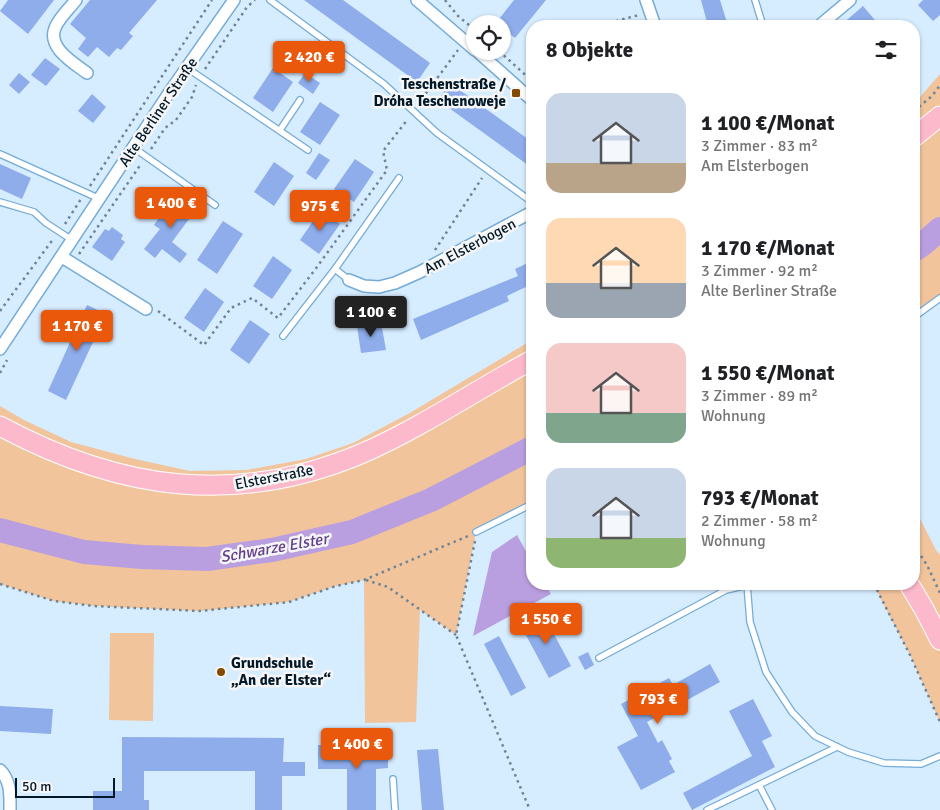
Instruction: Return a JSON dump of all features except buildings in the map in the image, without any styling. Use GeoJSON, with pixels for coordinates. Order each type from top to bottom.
{"type":"FeatureCollection","features":[{"type":"Feature","properties":{"kind":"main road"},"geometry":{"type":"LineString","coordinates":[[920,132],[940,116]]}},
{"type":"Feature","properties":{"kind":"main road","name":"Elsterstraße"},"geometry":{"type":"LineString","coordinates":[[0,426],[31,442],[85,464],[135,478],[193,485],[241,485],[268,481],[318,469],[365,452],[424,422],[526,363]]}},
{"type":"Feature","properties":{"kind":"main road"},"geometry":{"type":"LineString","coordinates":[[914,590],[940,640]]}},
{"type":"Feature","properties":{"kind":"street"},"geometry":{"type":"LineString","coordinates":[[76,0],[56,26],[53,34],[54,42],[69,59],[87,73]]}},
{"type":"Feature","properties":{"kind":"street","name":"Alte Berliner Straße"},"geometry":{"type":"LineString","coordinates":[[0,349],[234,0]]}},
{"type":"Feature","properties":{"kind":"street"},"geometry":{"type":"LineString","coordinates":[[417,0],[466,42]]}},
{"type":"Feature","properties":{"kind":"street"},"geometry":{"type":"LineString","coordinates":[[646,0],[653,20]]}},
{"type":"Feature","properties":{"kind":"street"},"geometry":{"type":"LineString","coordinates":[[826,20],[850,0]]}},
{"type":"Feature","properties":{"kind":"street"},"geometry":{"type":"LineString","coordinates":[[486,60],[526,95]]}},
{"type":"Feature","properties":{"kind":"street","name":"Am Elsterbogen"},"geometry":{"type":"LineString","coordinates":[[349,280],[360,286],[379,287],[395,283],[420,272],[526,215]]}},
{"type":"Feature","properties":{"kind":"street"},"geometry":{"type":"LineString","coordinates":[[62,257],[146,310]]}},
{"type":"Feature","properties":{"kind":"street"},"geometry":{"type":"LineString","coordinates":[[0,770],[8,784],[10,810]]}},
{"type":"Feature","properties":{"kind":"lane"},"geometry":{"type":"LineString","coordinates":[[270,0],[384,84],[437,133],[526,198]]}},
{"type":"Feature","properties":{"kind":"lane"},"geometry":{"type":"LineString","coordinates":[[755,0],[761,20]]}},
{"type":"Feature","properties":{"kind":"lane"},"geometry":{"type":"LineString","coordinates":[[187,68],[308,150]]}},
{"type":"Feature","properties":{"kind":"lane"},"geometry":{"type":"LineString","coordinates":[[280,130],[300,100]]}},
{"type":"Feature","properties":{"kind":"lane"},"geometry":{"type":"LineString","coordinates":[[134,148],[215,205]]}},
{"type":"Feature","properties":{"kind":"lane"},"geometry":{"type":"LineString","coordinates":[[0,154],[100,199]]}},
{"type":"Feature","properties":{"kind":"lane"},"geometry":{"type":"LineString","coordinates":[[283,336],[399,178]]}},
{"type":"Feature","properties":{"kind":"lane"},"geometry":{"type":"LineString","coordinates":[[0,202],[34,212],[73,240]]}},
{"type":"Feature","properties":{"kind":"lane"},"geometry":{"type":"LineString","coordinates":[[334,269],[349,280]]}},
{"type":"Feature","properties":{"kind":"lane"},"geometry":{"type":"LineString","coordinates":[[920,313],[940,298]]}},
{"type":"Feature","properties":{"kind":"lane"},"geometry":{"type":"LineString","coordinates":[[476,532],[526,507]]}},
{"type":"Feature","properties":{"kind":"lane"},"geometry":{"type":"LineString","coordinates":[[599,658],[726,590]]}},
{"type":"Feature","properties":{"kind":"lane"},"geometry":{"type":"LineString","coordinates":[[747,590],[750,622],[766,672],[792,712],[815,736],[848,752],[884,763],[922,764],[940,756]]}},
{"type":"Feature","properties":{"kind":"lane"},"geometry":{"type":"LineString","coordinates":[[707,810],[838,747]]}},
{"type":"Feature","properties":{"kind":"lane"},"geometry":{"type":"LineString","coordinates":[[394,779],[396,810]]}},
{"type":"Feature","properties":{"kind":"lane"},"geometry":{"type":"LineString","coordinates":[[759,785],[772,810]]}},
{"type":"Feature","properties":{"kind":"path"},"geometry":{"type":"LineString","coordinates":[[0,312],[86,193],[212,0]]}},
{"type":"Feature","properties":{"kind":"path"},"geometry":{"type":"LineString","coordinates":[[72,264],[165,128],[176,120],[192,96],[200,77],[247,6],[255,0]]}},
{"type":"Feature","properties":{"kind":"path"},"geometry":{"type":"LineString","coordinates":[[445,0],[466,23]]}},
{"type":"Feature","properties":{"kind":"path"},"geometry":{"type":"LineString","coordinates":[[620,20],[650,12]]}},
{"type":"Feature","properties":{"kind":"path"},"geometry":{"type":"LineString","coordinates":[[146,310],[152,306],[204,345],[231,308],[252,298],[278,318],[386,170],[383,152],[458,50]]}},
{"type":"Feature","properties":{"kind":"path"},"geometry":{"type":"LineString","coordinates":[[509,60],[526,76]]}},
{"type":"Feature","properties":{"kind":"path"},"geometry":{"type":"LineString","coordinates":[[920,106],[932,96],[940,85]]}},
{"type":"Feature","properties":{"kind":"path"},"geometry":{"type":"LineString","coordinates":[[420,272],[487,170]]}},
{"type":"Feature","properties":{"kind":"path"},"geometry":{"type":"LineString","coordinates":[[0,374],[6,360]]}},
{"type":"Feature","properties":{"kind":"path"},"geometry":{"type":"LineString","coordinates":[[0,584],[54,601],[94,606],[199,611],[288,602],[336,586],[364,580],[476,532]]}},
{"type":"Feature","properties":{"kind":"path"},"geometry":{"type":"LineString","coordinates":[[456,635],[476,532]]}},
{"type":"Feature","properties":{"kind":"path"},"geometry":{"type":"LineString","coordinates":[[920,554],[940,593]]}},
{"type":"Feature","properties":{"kind":"path"},"geometry":{"type":"LineString","coordinates":[[364,580],[388,587],[456,635],[530,810]]}},
{"type":"Feature","properties":{"kind":"path"},"geometry":{"type":"LineString","coordinates":[[877,590],[910,655],[940,722]]}},
{"type":"Feature","properties":{"kind":"shaded area"},"geometry":{"type":"Polygon","coordinates":[[[940,74],[940,115],[920,130],[920,97],[940,74]]]}},
{"type":"Feature","properties":{"kind":"shaded area"},"geometry":{"type":"Polygon","coordinates":[[[940,118],[940,296],[920,311],[920,134],[940,118]]]}},
{"type":"Feature","properties":{"kind":"shaded area"},"geometry":{"type":"Polygon","coordinates":[[[526,344],[526,361],[318,468],[163,482],[0,425],[0,406],[24,420],[71,442],[135,459],[190,471],[247,470],[306,459],[353,443],[408,414],[526,344]]]}},
{"type":"Feature","properties":{"kind":"shaded area"},"geometry":{"type":"Polygon","coordinates":[[[526,364],[526,507],[476,532],[456,635],[420,610],[416,722],[365,723],[364,580],[336,586],[288,602],[199,611],[95,606],[54,601],[0,584],[0,426],[163,483],[318,470],[526,364]]]}},
{"type":"Feature","properties":{"kind":"shaded area"},"geometry":{"type":"Polygon","coordinates":[[[920,519],[940,555],[940,635],[917,590],[920,590],[920,519]]]}},
{"type":"Feature","properties":{"kind":"shaded area"},"geometry":{"type":"Polygon","coordinates":[[[517,535],[526,551],[526,590],[549,590],[551,594],[473,636],[492,552],[517,535]]]}},
{"type":"Feature","properties":{"kind":"shaded area"},"geometry":{"type":"Polygon","coordinates":[[[876,590],[910,590],[940,646],[940,722],[910,655],[876,590]]]}},
{"type":"Feature","properties":{"kind":"shaded area"},"geometry":{"type":"Polygon","coordinates":[[[110,633],[154,633],[153,721],[109,720],[110,633]]]}},
{"type":"Feature","properties":{"kind":"waterway","name":"Schwarze Elster"},"geometry":{"type":"LineString","coordinates":[[920,246],[940,229]]}},
{"type":"Feature","properties":{"kind":"waterway","name":"Schwarze Elster"},"geometry":{"type":"LineString","coordinates":[[0,530],[84,552],[142,557],[207,559],[272,550],[352,532],[431,500],[526,451]]}},
{"type":"Feature","properties":{"kind":"place","name":"Teschenstraße / Dróha Teschenoweje"},"geometry":{"type":"Point","coordinates":[516,93]}},
{"type":"Feature","properties":{"kind":"place","name":"Grundschule „An der Elster“"},"geometry":{"type":"Point","coordinates":[221,672]}}]}
